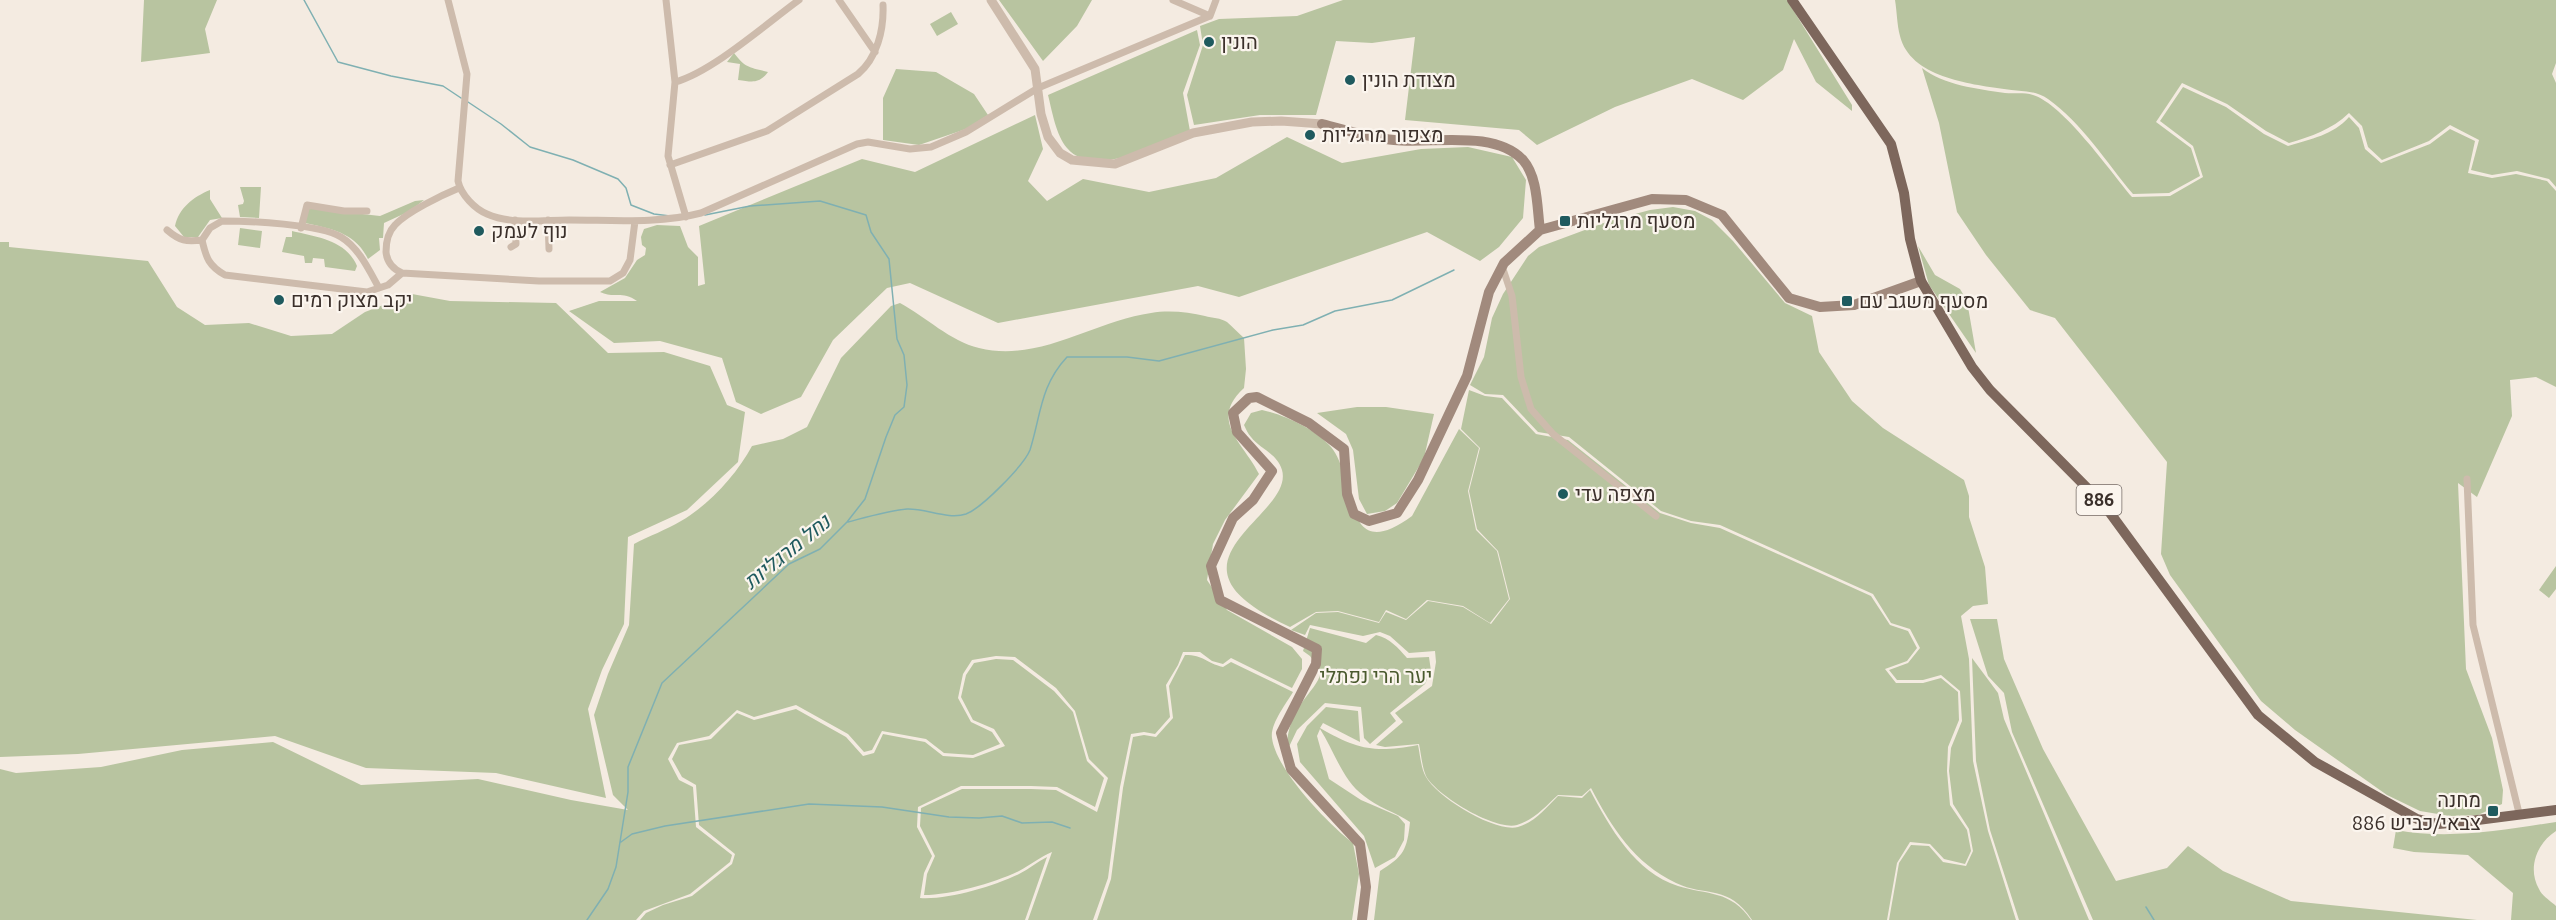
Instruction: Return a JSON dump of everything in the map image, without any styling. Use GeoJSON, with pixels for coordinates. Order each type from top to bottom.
{"type":"FeatureCollection","features":[{"type":"Feature","properties":{"kind":"main road","name":"886"},"geometry":{"type":"LineString","coordinates":[[1792,0],[1891,144],[1904,192],[1910,239],[1921,281],[1972,367],[1990,390],[2105,506],[2258,715],[2315,762],[2417,819],[2438,824],[2556,810]]}},
{"type":"Feature","properties":{"kind":"main road"},"geometry":{"type":"LineString","coordinates":[[1322,124],[1395,140],[1473,141],[1496,144],[1510,150],[1522,159],[1530,170],[1540,231]]}},
{"type":"Feature","properties":{"kind":"main road"},"geometry":{"type":"LineString","coordinates":[[1362,920],[1366,887],[1360,844],[1291,769],[1281,733],[1316,664],[1317,649],[1220,600],[1214,578],[1211,566],[1233,518],[1253,500],[1272,471],[1237,432],[1233,413],[1250,398],[1257,397],[1309,423],[1344,449],[1347,494],[1354,514],[1369,521],[1397,513],[1418,480],[1467,376],[1489,292],[1502,266],[1540,231],[1652,199],[1686,200],[1722,214],[1789,298],[1820,307],[1854,305],[1921,281]]}},
{"type":"Feature","properties":{"kind":"street"},"geometry":{"type":"LineString","coordinates":[[448,0],[467,74],[468,88],[460,140],[459,188],[476,207],[486,214],[516,220],[635,220],[686,217],[724,204],[857,144],[880,143],[910,149],[931,147],[966,132],[1038,88],[1210,16],[1216,0]]}},
{"type":"Feature","properties":{"kind":"street"},"geometry":{"type":"LineString","coordinates":[[666,0],[675,82],[667,144],[670,165],[686,217]]}},
{"type":"Feature","properties":{"kind":"street"},"geometry":{"type":"LineString","coordinates":[[675,82],[690,78],[707,68],[799,0]]}},
{"type":"Feature","properties":{"kind":"street"},"geometry":{"type":"LineString","coordinates":[[839,0],[875,51]]}},
{"type":"Feature","properties":{"kind":"street"},"geometry":{"type":"LineString","coordinates":[[991,0],[1035,69],[1044,124],[1050,142],[1063,155],[1084,162],[1115,164],[1193,133],[1252,122],[1281,120],[1322,124]]}},
{"type":"Feature","properties":{"kind":"street"},"geometry":{"type":"LineString","coordinates":[[1173,0],[1210,16]]}},
{"type":"Feature","properties":{"kind":"street"},"geometry":{"type":"LineString","coordinates":[[670,165],[767,131],[858,74],[868,65],[875,51],[884,19],[883,5]]}},
{"type":"Feature","properties":{"kind":"street"},"geometry":{"type":"LineString","coordinates":[[459,188],[435,198],[395,225],[390,231],[386,254],[394,269],[402,273],[527,280],[610,280],[622,273],[630,260],[635,220]]}},
{"type":"Feature","properties":{"kind":"street"},"geometry":{"type":"LineString","coordinates":[[301,228],[307,205],[344,211],[367,211]]}},
{"type":"Feature","properties":{"kind":"street"},"geometry":{"type":"LineString","coordinates":[[512,247],[516,244],[517,239],[516,220]]}},
{"type":"Feature","properties":{"kind":"street"},"geometry":{"type":"LineString","coordinates":[[548,220],[549,249]]}},
{"type":"Feature","properties":{"kind":"street"},"geometry":{"type":"LineString","coordinates":[[379,288],[357,251],[341,237],[324,230],[222,221],[210,228],[202,240],[206,258],[213,268],[225,275],[367,292],[379,288],[388,285],[402,273]]}},
{"type":"Feature","properties":{"kind":"street"},"geometry":{"type":"LineString","coordinates":[[167,230],[177,238],[188,242],[202,240]]}},
{"type":"Feature","properties":{"kind":"street"},"geometry":{"type":"LineString","coordinates":[[1502,266],[1512,296],[1521,377],[1532,409],[1554,434],[1656,516]]}},
{"type":"Feature","properties":{"kind":"street"},"geometry":{"type":"LineString","coordinates":[[2468,479],[2473,625],[2519,813]]}},
{"type":"Feature","properties":{"kind":"green space"},"geometry":{"type":"Polygon","coordinates":[[[144,0],[217,0],[205,29],[210,53],[141,62],[144,0]]]}},
{"type":"Feature","properties":{"kind":"green space"},"geometry":{"type":"Polygon","coordinates":[[[999,0],[1092,0],[1077,26],[1043,61],[999,0]]]}},
{"type":"Feature","properties":{"kind":"green space"},"geometry":{"type":"Polygon","coordinates":[[[1343,0],[1787,0],[1852,105],[1852,111],[1816,82],[1794,39],[1783,70],[1743,100],[1692,79],[1615,107],[1537,145],[1519,130],[1405,120],[1415,37],[1372,43],[1336,41],[1316,115],[1260,115],[1194,125],[1187,95],[1203,45],[1200,26],[1219,19],[1297,16],[1343,0]]]}},
{"type":"Feature","properties":{"kind":"green space"},"geometry":{"type":"Polygon","coordinates":[[[1895,0],[2556,0],[2556,63],[2552,74],[2556,83],[2556,187],[2549,179],[2517,171],[2492,175],[2471,170],[2479,140],[2450,125],[2429,141],[2382,160],[2368,147],[2362,126],[2349,113],[2328,128],[2289,143],[2266,131],[2227,104],[2182,83],[2156,122],[2191,148],[2200,176],[2169,193],[2133,194],[2083,131],[2048,99],[2032,92],[1958,81],[1928,69],[1916,61],[1906,50],[1900,36],[1895,0]]]}},
{"type":"Feature","properties":{"kind":"green space"},"geometry":{"type":"Polygon","coordinates":[[[951,12],[958,24],[937,36],[930,24],[951,12]]]}},
{"type":"Feature","properties":{"kind":"green space"},"geometry":{"type":"Polygon","coordinates":[[[1197,30],[1200,45],[1183,93],[1190,131],[1145,150],[1110,160],[1093,161],[1079,157],[1067,148],[1057,130],[1048,95],[1197,30]]]}},
{"type":"Feature","properties":{"kind":"green space"},"geometry":{"type":"Polygon","coordinates":[[[734,53],[745,65],[768,72],[762,79],[755,81],[738,80],[740,64],[727,62],[734,53]]]}},
{"type":"Feature","properties":{"kind":"green space"},"geometry":{"type":"Polygon","coordinates":[[[1922,68],[1940,79],[1961,85],[2005,93],[2030,94],[2045,101],[2072,124],[2132,197],[2170,196],[2203,177],[2193,146],[2160,121],[2183,87],[2226,107],[2264,134],[2288,146],[2329,132],[2349,117],[2359,128],[2365,149],[2381,163],[2430,144],[2450,129],[2475,141],[2468,173],[2492,178],[2516,174],[2547,181],[2556,191],[2556,387],[2536,377],[2510,380],[2512,416],[2477,497],[2458,483],[2466,669],[2492,738],[2503,790],[2502,804],[2478,815],[2450,816],[2420,811],[2387,795],[2295,730],[2261,701],[2170,575],[2161,554],[2167,462],[2055,318],[2030,310],[1986,255],[1957,212],[1939,123],[1922,68]]]}},
{"type":"Feature","properties":{"kind":"green space"},"geometry":{"type":"Polygon","coordinates":[[[896,69],[936,72],[974,94],[988,115],[966,129],[919,145],[883,140],[883,98],[896,69]]]}},
{"type":"Feature","properties":{"kind":"green space"},"geometry":{"type":"Polygon","coordinates":[[[1035,115],[1043,149],[1028,181],[1047,201],[1083,179],[1149,192],[1216,178],[1287,137],[1342,163],[1421,149],[1468,147],[1512,157],[1526,180],[1523,218],[1499,247],[1480,261],[1427,232],[1239,297],[1198,286],[998,323],[910,283],[887,288],[833,340],[801,397],[761,414],[736,402],[722,358],[660,341],[614,343],[569,311],[599,301],[637,301],[627,296],[600,292],[625,278],[637,260],[645,255],[646,248],[642,245],[641,237],[644,229],[657,225],[680,226],[688,247],[698,257],[698,286],[705,284],[699,226],[862,159],[915,172],[1035,115]]]}},
{"type":"Feature","properties":{"kind":"green space"},"geometry":{"type":"Polygon","coordinates":[[[240,187],[261,187],[259,218],[240,217],[238,205],[243,204],[244,201],[240,187]]]}},
{"type":"Feature","properties":{"kind":"green space"},"geometry":{"type":"Polygon","coordinates":[[[210,190],[210,199],[222,218],[210,220],[198,237],[184,237],[175,226],[180,214],[198,196],[210,190]]]}},
{"type":"Feature","properties":{"kind":"green space"},"geometry":{"type":"Polygon","coordinates":[[[424,200],[410,211],[384,223],[383,238],[379,238],[380,250],[368,259],[363,250],[349,237],[333,230],[305,223],[309,208],[380,216],[415,201],[424,200]]]}},
{"type":"Feature","properties":{"kind":"green space"},"geometry":{"type":"Polygon","coordinates":[[[1673,207],[1695,211],[1712,220],[1733,241],[1785,303],[1812,316],[1819,352],[1852,401],[1883,428],[1964,480],[1969,496],[1969,517],[1985,567],[1988,604],[1973,606],[1961,616],[1969,659],[1973,761],[1988,831],[2016,920],[1889,920],[1899,863],[1911,845],[1929,846],[1943,862],[1966,866],[1973,851],[1969,829],[1953,804],[1949,771],[1951,748],[1962,721],[1960,691],[1941,675],[1923,680],[1897,680],[1889,670],[1908,663],[1920,648],[1910,629],[1891,623],[1873,594],[1720,525],[1691,521],[1661,511],[1569,437],[1538,432],[1503,395],[1485,394],[1470,385],[1484,357],[1492,318],[1503,294],[1528,256],[1539,247],[1609,221],[1650,210],[1673,207]]]}},
{"type":"Feature","properties":{"kind":"green space"},"geometry":{"type":"Polygon","coordinates":[[[240,228],[262,231],[260,248],[238,245],[240,228]]]}},
{"type":"Feature","properties":{"kind":"green space"},"geometry":{"type":"Polygon","coordinates":[[[292,231],[330,241],[346,250],[357,266],[355,271],[325,267],[324,259],[313,258],[312,263],[305,263],[304,256],[282,252],[286,237],[292,237],[292,231]]]}},
{"type":"Feature","properties":{"kind":"green space"},"geometry":{"type":"Polygon","coordinates":[[[0,242],[9,242],[9,247],[148,261],[177,307],[205,325],[249,323],[291,336],[332,334],[365,312],[412,294],[450,301],[556,303],[608,353],[664,352],[710,366],[727,405],[745,412],[738,462],[687,510],[628,537],[624,624],[602,670],[588,709],[606,798],[496,773],[366,768],[275,736],[78,754],[0,757],[0,242]]]}},
{"type":"Feature","properties":{"kind":"green space"},"geometry":{"type":"Polygon","coordinates":[[[1918,246],[1935,275],[1960,289],[1967,301],[1976,353],[1929,285],[1918,246]]]}},
{"type":"Feature","properties":{"kind":"green space"},"geometry":{"type":"Polygon","coordinates":[[[900,303],[968,345],[1001,351],[1045,346],[1130,317],[1164,312],[1192,313],[1222,320],[1244,338],[1246,369],[1244,388],[1234,400],[1229,411],[1229,422],[1232,432],[1259,474],[1225,520],[1213,544],[1207,580],[1227,610],[1292,647],[1302,659],[1302,669],[1292,688],[1231,658],[1223,664],[1212,661],[1200,652],[1183,652],[1166,685],[1170,717],[1155,734],[1144,732],[1131,734],[1120,787],[1108,878],[1093,920],[1028,920],[1052,852],[1019,871],[997,880],[959,891],[924,895],[927,874],[935,856],[920,826],[921,808],[962,789],[1031,789],[1056,790],[1097,812],[1108,778],[1089,759],[1075,711],[1056,688],[1015,657],[996,656],[972,660],[963,674],[958,698],[971,722],[992,732],[1000,744],[973,755],[944,753],[926,739],[882,731],[872,750],[864,752],[848,734],[796,705],[754,717],[737,710],[709,736],[677,743],[668,759],[679,780],[693,787],[696,827],[732,855],[730,862],[690,894],[644,911],[636,920],[0,920],[0,769],[16,773],[101,767],[182,750],[273,742],[361,785],[478,779],[628,810],[613,795],[594,715],[608,674],[629,625],[634,544],[675,524],[712,498],[730,478],[752,446],[783,439],[807,427],[841,358],[891,306],[900,303]]]}},
{"type":"Feature","properties":{"kind":"green space"},"geometry":{"type":"Polygon","coordinates":[[[1469,390],[1485,396],[1502,398],[1536,434],[1568,440],[1660,513],[1691,523],[1720,528],[1871,596],[1890,625],[1908,631],[1917,648],[1907,661],[1885,669],[1896,683],[1923,683],[1941,678],[1958,692],[1959,720],[1948,747],[1947,771],[1950,805],[1967,830],[1971,851],[1965,864],[1944,859],[1930,844],[1910,842],[1897,863],[1887,920],[1752,920],[1734,901],[1725,896],[1676,883],[1648,865],[1636,855],[1616,830],[1591,788],[1582,796],[1558,795],[1529,820],[1517,825],[1495,823],[1467,810],[1441,793],[1432,784],[1426,776],[1419,744],[1385,747],[1376,745],[1403,722],[1395,713],[1432,686],[1436,662],[1435,651],[1409,653],[1390,636],[1380,632],[1363,636],[1310,625],[1305,635],[1291,630],[1316,613],[1338,612],[1379,623],[1386,612],[1406,620],[1428,601],[1463,607],[1491,624],[1510,599],[1498,551],[1477,529],[1469,491],[1480,448],[1461,429],[1469,390]]]}},
{"type":"Feature","properties":{"kind":"green space"},"geometry":{"type":"Polygon","coordinates":[[[1357,407],[1386,407],[1434,414],[1424,458],[1397,503],[1385,511],[1367,514],[1359,499],[1353,450],[1346,434],[1317,413],[1357,407]]]}},
{"type":"Feature","properties":{"kind":"green space"},"geometry":{"type":"Polygon","coordinates":[[[1262,410],[1299,424],[1317,434],[1331,447],[1339,461],[1355,513],[1362,525],[1373,532],[1389,529],[1412,516],[1459,429],[1479,448],[1468,491],[1476,530],[1497,551],[1509,599],[1490,623],[1463,606],[1427,600],[1406,619],[1386,610],[1379,622],[1338,611],[1316,612],[1290,627],[1254,607],[1233,587],[1227,569],[1231,551],[1272,502],[1281,486],[1280,464],[1255,441],[1244,425],[1251,413],[1262,410]]]}},
{"type":"Feature","properties":{"kind":"green space"},"geometry":{"type":"Polygon","coordinates":[[[2556,566],[2556,589],[2549,598],[2539,590],[2556,566]]]}},
{"type":"Feature","properties":{"kind":"green space"},"geometry":{"type":"Polygon","coordinates":[[[1970,619],[1997,619],[2004,659],[2043,749],[2116,881],[2167,868],[2188,846],[2223,871],[2291,901],[2477,920],[2093,920],[2012,732],[2004,693],[1988,676],[1970,619]]]}},
{"type":"Feature","properties":{"kind":"green space","name":"יער הרי נפתלי"},"geometry":{"type":"Polygon","coordinates":[[[1310,628],[1366,643],[1376,635],[1381,636],[1390,641],[1407,658],[1429,657],[1431,671],[1425,684],[1390,713],[1396,721],[1370,744],[1364,738],[1361,707],[1325,703],[1297,730],[1287,751],[1293,719],[1316,684],[1321,672],[1310,656],[1303,651],[1310,628]]]}},
{"type":"Feature","properties":{"kind":"green space"},"geometry":{"type":"Polygon","coordinates":[[[1185,655],[1197,656],[1223,667],[1231,662],[1293,692],[1276,720],[1272,738],[1283,765],[1293,780],[1317,810],[1353,843],[1359,874],[1352,920],[1097,920],[1111,879],[1123,788],[1133,737],[1144,735],[1156,737],[1173,718],[1169,686],[1185,655]]]}},
{"type":"Feature","properties":{"kind":"green space"},"geometry":{"type":"Polygon","coordinates":[[[1972,658],[1998,693],[2004,719],[2089,920],[2019,920],[1990,830],[1976,761],[1972,658]]]}},
{"type":"Feature","properties":{"kind":"green space"},"geometry":{"type":"Polygon","coordinates":[[[996,659],[1013,660],[1054,691],[1073,712],[1087,761],[1104,778],[1095,807],[1057,787],[961,786],[918,807],[917,827],[932,856],[924,873],[920,898],[944,897],[997,883],[1019,874],[1047,857],[1025,920],[640,920],[646,913],[663,905],[692,896],[732,864],[735,854],[699,825],[696,785],[682,777],[672,759],[679,745],[711,739],[737,713],[754,720],[796,709],[846,737],[863,756],[874,753],[883,734],[925,742],[943,756],[973,758],[1005,746],[994,729],[973,720],[961,697],[966,675],[974,663],[996,659]]]}},
{"type":"Feature","properties":{"kind":"green space"},"geometry":{"type":"Polygon","coordinates":[[[1326,707],[1358,711],[1360,742],[1323,723],[1320,728],[1345,741],[1378,749],[1418,745],[1423,770],[1432,785],[1468,812],[1495,825],[1518,827],[1524,825],[1545,810],[1558,796],[1582,798],[1590,790],[1625,847],[1649,870],[1678,886],[1727,898],[1743,910],[1751,920],[1374,920],[1380,871],[1403,851],[1410,822],[1375,803],[1356,789],[1344,773],[1320,729],[1317,736],[1329,779],[1361,800],[1398,816],[1405,824],[1404,840],[1395,857],[1375,868],[1364,836],[1300,762],[1297,744],[1307,726],[1326,707]]]}},
{"type":"Feature","properties":{"kind":"green space"},"geometry":{"type":"Polygon","coordinates":[[[2556,822],[2556,831],[2539,849],[2534,873],[2540,892],[2556,906],[2556,920],[2511,920],[2513,893],[2468,855],[2414,852],[2393,848],[2396,830],[2456,834],[2556,822]]]}},
{"type":"Feature","properties":{"kind":"waterway"},"geometry":{"type":"LineString","coordinates":[[304,0],[338,62],[391,76],[443,86],[461,98]]}},
{"type":"Feature","properties":{"kind":"waterway"},"geometry":{"type":"LineString","coordinates":[[468,102],[530,147],[573,160],[618,179],[626,188],[631,205],[654,214],[670,216]]}},
{"type":"Feature","properties":{"kind":"waterway","name":"נחל מרגליות"},"geometry":{"type":"LineString","coordinates":[[587,920],[608,889],[616,867],[628,792],[628,767],[662,683],[789,564],[820,549],[847,522],[865,499],[895,415],[904,407],[907,385],[904,355],[897,339],[889,259],[871,232],[866,215],[820,201],[750,206],[705,215]]}},
{"type":"Feature","properties":{"kind":"waterway"},"geometry":{"type":"LineString","coordinates":[[848,522],[907,509],[952,516],[966,514],[982,504],[1026,457],[1030,450],[1046,390],[1067,357],[1127,357],[1159,361],[1273,330],[1303,325],[1335,311],[1392,300],[1454,270]]}},
{"type":"Feature","properties":{"kind":"waterway"},"geometry":{"type":"LineString","coordinates":[[621,842],[632,834],[665,826],[809,804],[882,807],[949,817],[1002,816],[1022,823],[1052,822],[1070,828]]}},
{"type":"Feature","properties":{"kind":"waterway"},"geometry":{"type":"LineString","coordinates":[[2146,907],[2154,920]]}},
{"type":"Feature","properties":{"kind":"place","name":"הונין"},"geometry":{"type":"Point","coordinates":[1209,42]}},
{"type":"Feature","properties":{"kind":"place","name":"מצודת הונין"},"geometry":{"type":"Point","coordinates":[1350,80]}},
{"type":"Feature","properties":{"kind":"place","name":"מצפור מרגליות"},"geometry":{"type":"Point","coordinates":[1310,135]}},
{"type":"Feature","properties":{"kind":"place","name":"מסעף מרגליות"},"geometry":{"type":"Point","coordinates":[1565,221]}},
{"type":"Feature","properties":{"kind":"place","name":"נוף לעמק"},"geometry":{"type":"Point","coordinates":[479,231]}},
{"type":"Feature","properties":{"kind":"place","name":"יקב מצוק רמים"},"geometry":{"type":"Point","coordinates":[279,300]}},
{"type":"Feature","properties":{"kind":"place","name":"מסעף משגב עם"},"geometry":{"type":"Point","coordinates":[1847,301]}},
{"type":"Feature","properties":{"kind":"place","name":"מצפה עדי"},"geometry":{"type":"Point","coordinates":[1563,494]}},
{"type":"Feature","properties":{"kind":"place","name":"מחנה צבאי/כביש 886"},"geometry":{"type":"Point","coordinates":[2493,811]}}]}
